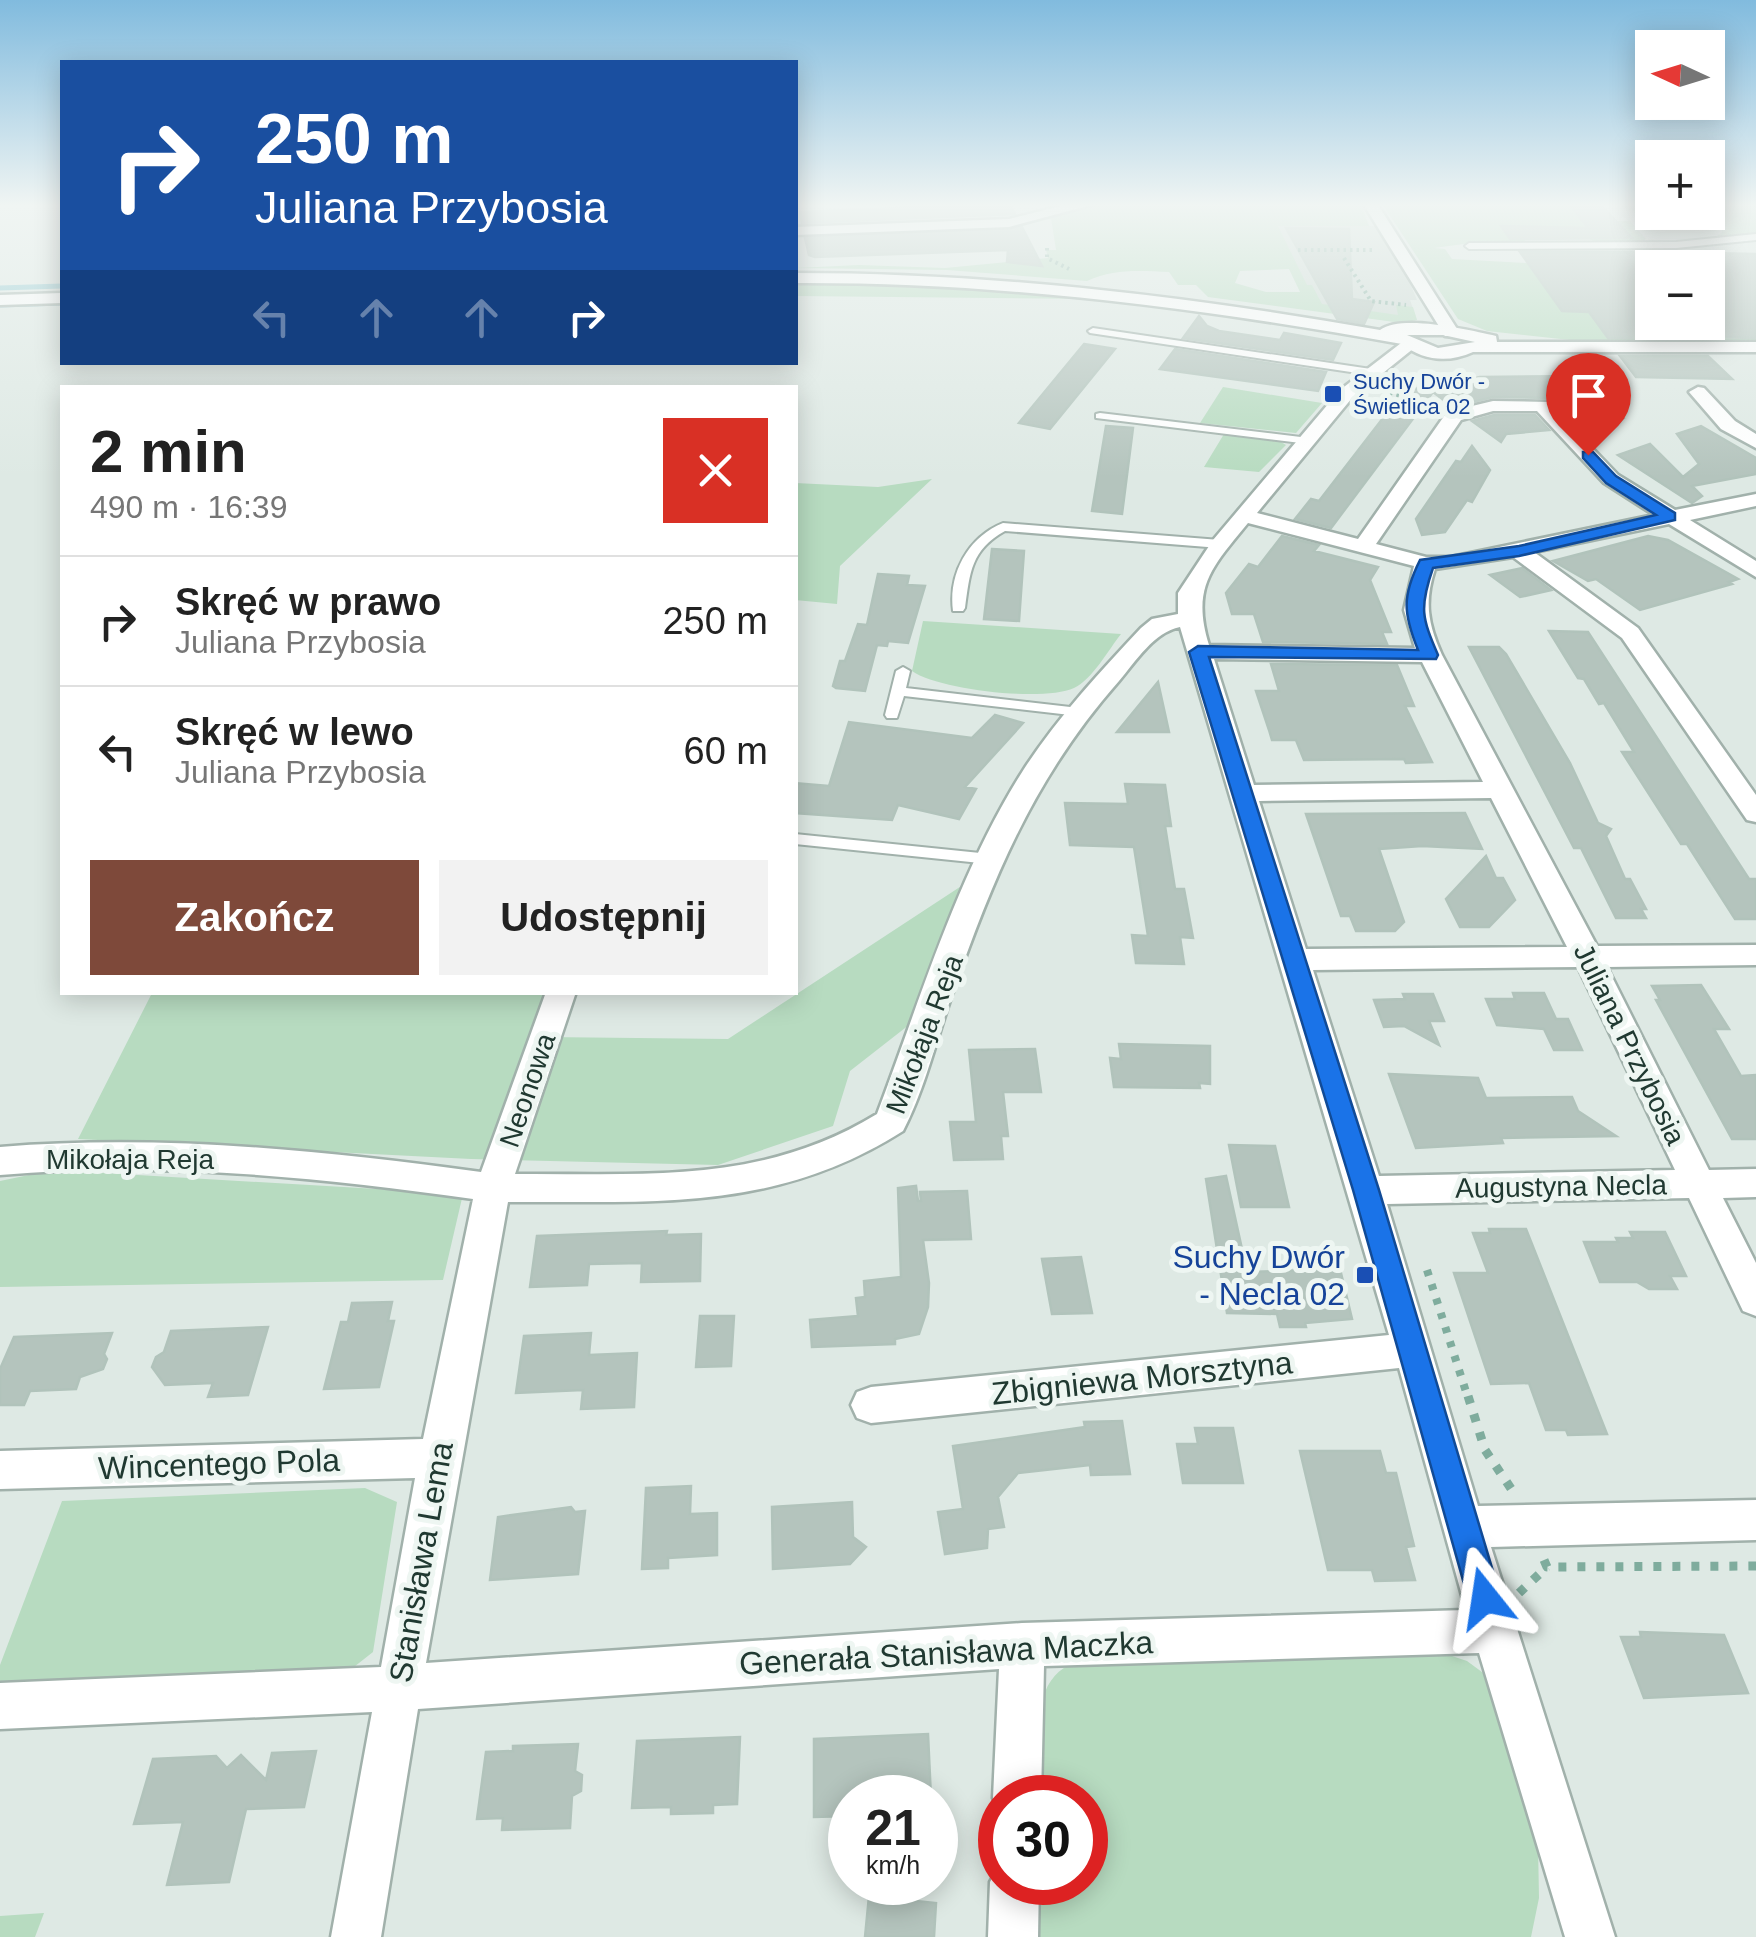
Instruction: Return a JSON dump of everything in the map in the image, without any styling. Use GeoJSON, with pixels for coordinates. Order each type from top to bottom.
{"type":"FeatureCollection","features":[{"type":"Feature","properties":{"kind":"street"},"geometry":{"type":"LineString","coordinates":[[1118,295],[1340,326],[1417,340],[1454,354],[1462,339]]}},
{"type":"Feature","properties":{"kind":"street"},"geometry":{"type":"LineString","coordinates":[[1428,295],[1462,339],[1756,347]]}},
{"type":"Feature","properties":{"kind":"street"},"geometry":{"type":"LineString","coordinates":[[0,300],[60,298]]}},
{"type":"Feature","properties":{"kind":"street"},"geometry":{"type":"LineString","coordinates":[[1434,305],[1417,340],[1364,378],[1220,544],[1189,593],[1188,618],[1366,1190],[1494,1631],[1590,1937]]}},
{"type":"Feature","properties":{"kind":"street"},"geometry":{"type":"LineString","coordinates":[[1698,392],[1728,425],[1756,442]]}},
{"type":"Feature","properties":{"kind":"street"},"geometry":{"type":"LineString","coordinates":[[1364,546],[1460,414],[1492,406],[1542,406],[1611,480],[1756,570]]}},
{"type":"Feature","properties":{"kind":"street"},"geometry":{"type":"LineString","coordinates":[[1244,516],[1426,564],[1519,551],[1756,500]]}},
{"type":"Feature","properties":{"kind":"street"},"geometry":{"type":"LineString","coordinates":[[1519,551],[1630,633],[1756,814]]}},
{"type":"Feature","properties":{"kind":"street","name":"Juliana Przybosia"},"geometry":{"type":"LineString","coordinates":[[1426,564],[1415,595],[1413,618],[1588,958],[1756,1300]]}},
{"type":"Feature","properties":{"kind":"street","name":"Mikołaja Reja"},"geometry":{"type":"LineString","coordinates":[[0,1161],[85,1154],[180,1156],[402,1175],[492,1188],[710,1186],[760,1178],[859,1142],[886,1128],[990,859],[1027,786],[1080,712],[1160,624],[1188,618]]}},
{"type":"Feature","properties":{"kind":"street"},"geometry":{"type":"LineString","coordinates":[[1198,652],[1430,655]]}},
{"type":"Feature","properties":{"kind":"street"},"geometry":{"type":"LineString","coordinates":[[1242,793],[1499,790]]}},
{"type":"Feature","properties":{"kind":"street"},"geometry":{"type":"LineString","coordinates":[[1294,960],[1756,955]]}},
{"type":"Feature","properties":{"kind":"street","name":"Neonowa"},"geometry":{"type":"LineString","coordinates":[[492,1188],[560,995]]}},
{"type":"Feature","properties":{"kind":"street","name":"Augustyna Necla"},"geometry":{"type":"LineString","coordinates":[[1366,1190],[1756,1183]]}},
{"type":"Feature","properties":{"kind":"street","name":"Stanisława Lema"},"geometry":{"type":"LineString","coordinates":[[356,1937],[438,1458],[492,1188]]}},
{"type":"Feature","properties":{"kind":"street","name":"Zbigniewa Morsztyna"},"geometry":{"type":"LineString","coordinates":[[871,1405],[1413,1350]]}},
{"type":"Feature","properties":{"kind":"street","name":"Wincentego Pola"},"geometry":{"type":"LineString","coordinates":[[0,1470],[438,1458]]}},
{"type":"Feature","properties":{"kind":"street"},"geometry":{"type":"LineString","coordinates":[[1466,1526],[1756,1520]]}},
{"type":"Feature","properties":{"kind":"street","name":"Generała Stanisława Maczka"},"geometry":{"type":"LineString","coordinates":[[0,1706],[398,1688],[1022,1645],[1494,1631]]}},
{"type":"Feature","properties":{"kind":"street"},"geometry":{"type":"LineString","coordinates":[[1018,1775],[1022,1645]]}},
{"type":"Feature","properties":{"kind":"street"},"geometry":{"type":"LineString","coordinates":[[1013,1937],[1014,1905]]}},
{"type":"Feature","properties":{"kind":"lane"},"geometry":{"type":"LineString","coordinates":[[1093,330],[1364,378]]}},
{"type":"Feature","properties":{"kind":"lane"},"geometry":{"type":"LineString","coordinates":[[1100,416],[1309,441]]}},
{"type":"Feature","properties":{"kind":"lane"},"geometry":{"type":"LineString","coordinates":[[958,608],[964,568],[980,538],[1003,526],[1220,544]]}},
{"type":"Feature","properties":{"kind":"lane"},"geometry":{"type":"LineString","coordinates":[[892,714],[904,671]]}},
{"type":"Feature","properties":{"kind":"lane"},"geometry":{"type":"LineString","coordinates":[[899,691],[1080,712]]}},
{"type":"Feature","properties":{"kind":"lane"},"geometry":{"type":"LineString","coordinates":[[798,839],[990,859]]}},
{"type":"Feature","properties":{"kind":"path"},"geometry":{"type":"LineString","coordinates":[[1367,295],[1371,301],[1396,304]]}},
{"type":"Feature","properties":{"kind":"path"},"geometry":{"type":"LineString","coordinates":[[1364,378],[1460,414]]}},
{"type":"Feature","properties":{"kind":"path"},"geometry":{"type":"LineString","coordinates":[[1526,1525],[1548,1567],[1756,1566]]}},
{"type":"Feature","properties":{"kind":"shaded area"},"geometry":{"type":"Polygon","coordinates":[[[1308,295],[1415,295],[1417,300],[1410,300],[1417,320],[1402,323],[1316,310],[1308,295]]]}},
{"type":"Feature","properties":{"kind":"green space"},"geometry":{"type":"Polygon","coordinates":[[[798,295],[1087,295],[1363,335],[1097,299],[798,295]]]}},
{"type":"Feature","properties":{"kind":"green space"},"geometry":{"type":"Polygon","coordinates":[[[1317,295],[1322,304],[1398,315],[1396,305],[1413,307],[1417,320],[1402,323],[1208,297],[1317,295]]]}},
{"type":"Feature","properties":{"kind":"green space"},"geometry":{"type":"Polygon","coordinates":[[[1442,295],[1553,295],[1562,311],[1601,313],[1605,334],[1635,335],[1635,340],[1725,340],[1754,339],[1756,332],[1756,342],[1588,342],[1487,331],[1458,319],[1442,295]]]}},
{"type":"Feature","properties":{"kind":"green space"},"geometry":{"type":"Polygon","coordinates":[[[1223,387],[1322,403],[1296,433],[1200,423],[1223,387]]]}},
{"type":"Feature","properties":{"kind":"green space"},"geometry":{"type":"Polygon","coordinates":[[[1224,434],[1286,445],[1259,472],[1204,467],[1224,434]]]}},
{"type":"Feature","properties":{"kind":"green space"},"geometry":{"type":"Polygon","coordinates":[[[932,479],[840,566],[837,604],[798,600],[798,483],[878,487],[932,479]]]}},
{"type":"Feature","properties":{"kind":"green space"},"geometry":{"type":"Polygon","coordinates":[[[923,621],[1121,634],[1094,671],[1074,688],[1016,694],[944,684],[912,671],[923,621]]]}},
{"type":"Feature","properties":{"kind":"green space"},"geometry":{"type":"Polygon","coordinates":[[[969,881],[914,1021],[850,1071],[833,1126],[718,1165],[471,1159],[78,1139],[151,995],[556,995],[545,1037],[728,1039],[969,881]]]}},
{"type":"Feature","properties":{"kind":"green space"},"geometry":{"type":"Polygon","coordinates":[[[53,1170],[463,1194],[443,1280],[0,1287],[0,1181],[53,1170]]]}},
{"type":"Feature","properties":{"kind":"green space"},"geometry":{"type":"Polygon","coordinates":[[[365,1488],[397,1502],[373,1652],[345,1674],[0,1683],[0,1665],[62,1501],[365,1488]]]}},
{"type":"Feature","properties":{"kind":"green space"},"geometry":{"type":"Polygon","coordinates":[[[1314,1653],[1452,1656],[1467,1661],[1486,1675],[1538,1844],[1539,1898],[1531,1937],[1031,1937],[1032,1905],[1108,1905],[1108,1775],[1037,1775],[1042,1701],[1059,1671],[1075,1663],[1314,1653]]]}},
{"type":"Feature","properties":{"kind":"green space"},"geometry":{"type":"Polygon","coordinates":[[[44,1913],[35,1937],[0,1937],[0,1916],[44,1913]]]}},
{"type":"Feature","properties":{"kind":"building"},"geometry":{"type":"Polygon","coordinates":[[[1324,295],[1352,295],[1352,299],[1374,302],[1364,324],[1337,319],[1324,295]]]}},
{"type":"Feature","properties":{"kind":"building"},"geometry":{"type":"Polygon","coordinates":[[[1551,295],[1635,295],[1635,338],[1608,338],[1589,312],[1562,311],[1551,295]]]}},
{"type":"Feature","properties":{"kind":"building"},"geometry":{"type":"Polygon","coordinates":[[[1725,295],[1756,295],[1756,338],[1725,337],[1725,295]]]}},
{"type":"Feature","properties":{"kind":"building"},"geometry":{"type":"Polygon","coordinates":[[[1199,316],[1207,326],[1219,331],[1280,340],[1284,333],[1341,343],[1333,360],[1183,338],[1199,316]]]}},
{"type":"Feature","properties":{"kind":"building"},"geometry":{"type":"Polygon","coordinates":[[[1084,344],[1115,349],[1050,429],[1019,423],[1084,344]]]}},
{"type":"Feature","properties":{"kind":"building"},"geometry":{"type":"Polygon","coordinates":[[[1175,349],[1326,372],[1318,391],[1160,369],[1175,349]]]}},
{"type":"Feature","properties":{"kind":"building"},"geometry":{"type":"Polygon","coordinates":[[[1620,356],[1708,356],[1732,379],[1636,377],[1620,356]]]}},
{"type":"Feature","properties":{"kind":"building"},"geometry":{"type":"Polygon","coordinates":[[[1581,376],[1623,418],[1576,426],[1548,398],[1493,397],[1453,407],[1433,392],[1331,528],[1295,519],[1311,499],[1319,501],[1404,391],[1480,377],[1581,376]]]}},
{"type":"Feature","properties":{"kind":"building"},"geometry":{"type":"Polygon","coordinates":[[[1494,415],[1535,415],[1549,430],[1506,434],[1501,442],[1472,421],[1494,415]]]}},
{"type":"Feature","properties":{"kind":"building"},"geometry":{"type":"Polygon","coordinates":[[[1106,426],[1133,428],[1122,514],[1092,511],[1106,426]]]}},
{"type":"Feature","properties":{"kind":"building"},"geometry":{"type":"Polygon","coordinates":[[[1701,426],[1756,458],[1756,474],[1692,486],[1702,496],[1692,503],[1618,455],[1650,444],[1683,477],[1699,464],[1677,434],[1701,426]]]}},
{"type":"Feature","properties":{"kind":"building"},"geometry":{"type":"Polygon","coordinates":[[[1472,446],[1490,470],[1472,502],[1467,500],[1445,532],[1422,535],[1416,519],[1456,461],[1461,462],[1472,446]]]}},
{"type":"Feature","properties":{"kind":"building"},"geometry":{"type":"Polygon","coordinates":[[[1282,536],[1319,545],[1314,551],[1378,567],[1370,580],[1391,632],[1382,632],[1387,644],[1263,642],[1254,614],[1232,614],[1226,593],[1249,564],[1258,567],[1282,536]]]}},
{"type":"Feature","properties":{"kind":"building"},"geometry":{"type":"Polygon","coordinates":[[[1648,536],[1668,540],[1738,579],[1640,610],[1596,579],[1588,581],[1553,561],[1648,536]]]}},
{"type":"Feature","properties":{"kind":"building"},"geometry":{"type":"Polygon","coordinates":[[[992,549],[1024,551],[1019,621],[984,619],[992,549]]]}},
{"type":"Feature","properties":{"kind":"building"},"geometry":{"type":"Polygon","coordinates":[[[1522,568],[1551,590],[1520,597],[1490,575],[1522,568]]]}},
{"type":"Feature","properties":{"kind":"building"},"geometry":{"type":"Polygon","coordinates":[[[878,574],[909,576],[907,585],[925,586],[908,643],[888,641],[887,646],[877,645],[865,691],[836,688],[833,686],[840,661],[845,661],[858,624],[867,625],[878,574]]]}},
{"type":"Feature","properties":{"kind":"building"},"geometry":{"type":"Polygon","coordinates":[[[1549,631],[1588,632],[1749,879],[1756,879],[1756,919],[1735,919],[1687,844],[1681,844],[1622,752],[1634,752],[1604,703],[1599,704],[1584,679],[1578,678],[1549,631]]]}},
{"type":"Feature","properties":{"kind":"building"},"geometry":{"type":"Polygon","coordinates":[[[1469,647],[1499,647],[1506,654],[1570,763],[1598,823],[1611,829],[1606,836],[1625,879],[1630,879],[1646,909],[1641,909],[1646,918],[1616,918],[1581,848],[1574,848],[1469,647]]]}},
{"type":"Feature","properties":{"kind":"building"},"geometry":{"type":"Polygon","coordinates":[[[1271,664],[1397,665],[1414,706],[1405,706],[1432,762],[1304,760],[1296,740],[1272,740],[1256,691],[1279,691],[1271,664]]]}},
{"type":"Feature","properties":{"kind":"building"},"geometry":{"type":"Polygon","coordinates":[[[1158,682],[1169,732],[1117,732],[1135,710],[1158,682]]]}},
{"type":"Feature","properties":{"kind":"building"},"geometry":{"type":"Polygon","coordinates":[[[995,715],[1023,723],[965,787],[976,789],[959,819],[898,805],[892,820],[798,813],[798,783],[829,786],[849,722],[972,738],[995,715]]]}},
{"type":"Feature","properties":{"kind":"building"},"geometry":{"type":"Polygon","coordinates":[[[1125,784],[1165,785],[1171,826],[1165,826],[1175,889],[1184,889],[1193,938],[1180,937],[1184,964],[1136,963],[1132,935],[1148,936],[1134,847],[1070,845],[1065,803],[1128,804],[1125,784]]]}},
{"type":"Feature","properties":{"kind":"building"},"geometry":{"type":"Polygon","coordinates":[[[1465,813],[1482,849],[1379,849],[1404,922],[1395,931],[1356,931],[1350,916],[1341,916],[1306,814],[1465,813]]]}},
{"type":"Feature","properties":{"kind":"building"},"geometry":{"type":"Polygon","coordinates":[[[1486,856],[1496,878],[1503,878],[1515,900],[1489,927],[1460,927],[1446,899],[1486,856]]]}},
{"type":"Feature","properties":{"kind":"building"},"geometry":{"type":"Polygon","coordinates":[[[1701,985],[1729,1029],[1714,1029],[1741,1076],[1756,1075],[1756,1139],[1732,1139],[1652,986],[1701,985]]]}},
{"type":"Feature","properties":{"kind":"building"},"geometry":{"type":"Polygon","coordinates":[[[1513,993],[1544,993],[1556,1019],[1568,1019],[1582,1050],[1554,1050],[1544,1029],[1497,1025],[1486,999],[1515,999],[1513,993]]]}},
{"type":"Feature","properties":{"kind":"building"},"geometry":{"type":"Polygon","coordinates":[[[1403,994],[1433,994],[1444,1021],[1429,1021],[1439,1045],[1404,1026],[1384,1027],[1374,1000],[1405,999],[1403,994]]]}},
{"type":"Feature","properties":{"kind":"building"},"geometry":{"type":"Polygon","coordinates":[[[1119,1044],[1210,1046],[1210,1084],[1199,1083],[1200,1088],[1114,1087],[1110,1058],[1121,1059],[1119,1044]]]}},
{"type":"Feature","properties":{"kind":"building"},"geometry":{"type":"Polygon","coordinates":[[[1035,1049],[1041,1092],[1003,1092],[1008,1136],[1001,1136],[1003,1159],[954,1160],[950,1122],[976,1122],[969,1050],[1035,1049]]]}},
{"type":"Feature","properties":{"kind":"building"},"geometry":{"type":"Polygon","coordinates":[[[1389,1074],[1478,1078],[1486,1098],[1572,1097],[1578,1111],[1616,1136],[1501,1138],[1503,1143],[1416,1148],[1389,1074]]]}},
{"type":"Feature","properties":{"kind":"building"},"geometry":{"type":"Polygon","coordinates":[[[1229,1145],[1275,1146],[1289,1207],[1241,1207],[1229,1145]]]}},
{"type":"Feature","properties":{"kind":"building"},"geometry":{"type":"Polygon","coordinates":[[[1226,1176],[1247,1272],[1340,1269],[1352,1319],[1280,1327],[1277,1314],[1227,1313],[1206,1179],[1226,1176]]]}},
{"type":"Feature","properties":{"kind":"building"},"geometry":{"type":"Polygon","coordinates":[[[916,1186],[918,1201],[920,1192],[967,1191],[971,1239],[923,1240],[928,1307],[919,1334],[895,1339],[895,1344],[812,1347],[810,1320],[858,1316],[856,1298],[865,1297],[864,1281],[901,1277],[898,1188],[916,1186]]]}},
{"type":"Feature","properties":{"kind":"building"},"geometry":{"type":"Polygon","coordinates":[[[1489,1229],[1526,1229],[1607,1434],[1568,1435],[1566,1430],[1546,1430],[1529,1383],[1491,1384],[1454,1273],[1488,1273],[1473,1233],[1490,1233],[1489,1229]]]}},
{"type":"Feature","properties":{"kind":"building"},"geometry":{"type":"Polygon","coordinates":[[[667,1231],[666,1235],[701,1234],[700,1281],[641,1282],[642,1263],[589,1264],[587,1285],[530,1287],[537,1236],[667,1231]]]}},
{"type":"Feature","properties":{"kind":"building"},"geometry":{"type":"Polygon","coordinates":[[[1630,1232],[1665,1232],[1686,1276],[1670,1276],[1677,1289],[1649,1289],[1637,1282],[1600,1282],[1584,1242],[1618,1242],[1616,1238],[1633,1238],[1630,1232]]]}},
{"type":"Feature","properties":{"kind":"building"},"geometry":{"type":"Polygon","coordinates":[[[1081,1257],[1092,1313],[1052,1314],[1042,1259],[1081,1257]]]}},
{"type":"Feature","properties":{"kind":"building"},"geometry":{"type":"Polygon","coordinates":[[[392,1302],[388,1321],[394,1321],[379,1387],[324,1389],[341,1322],[348,1322],[352,1303],[392,1302]]]}},
{"type":"Feature","properties":{"kind":"building"},"geometry":{"type":"Polygon","coordinates":[[[700,1316],[734,1316],[731,1366],[696,1367],[700,1316]]]}},
{"type":"Feature","properties":{"kind":"building"},"geometry":{"type":"Polygon","coordinates":[[[268,1327],[248,1395],[208,1397],[213,1383],[165,1385],[152,1367],[156,1357],[164,1352],[171,1331],[268,1327]]]}},
{"type":"Feature","properties":{"kind":"building"},"geometry":{"type":"Polygon","coordinates":[[[112,1333],[103,1369],[80,1377],[76,1389],[30,1391],[24,1405],[0,1405],[0,1369],[14,1337],[112,1333]]]}},
{"type":"Feature","properties":{"kind":"building"},"geometry":{"type":"Polygon","coordinates":[[[591,1333],[589,1355],[637,1353],[634,1407],[581,1409],[583,1390],[516,1393],[524,1336],[591,1333]]]}},
{"type":"Feature","properties":{"kind":"building"},"geometry":{"type":"Polygon","coordinates":[[[1122,1421],[1130,1474],[1091,1475],[1090,1465],[1018,1473],[998,1497],[1004,1527],[988,1529],[987,1548],[945,1554],[938,1512],[963,1509],[953,1446],[1085,1427],[1084,1422],[1122,1421]]]}},
{"type":"Feature","properties":{"kind":"building"},"geometry":{"type":"Polygon","coordinates":[[[1195,1428],[1233,1428],[1243,1483],[1183,1483],[1177,1444],[1198,1444],[1195,1428]]]}},
{"type":"Feature","properties":{"kind":"building"},"geometry":{"type":"Polygon","coordinates":[[[1300,1451],[1380,1451],[1386,1473],[1396,1473],[1414,1546],[1406,1547],[1415,1580],[1375,1581],[1372,1570],[1328,1570],[1300,1451]]]}},
{"type":"Feature","properties":{"kind":"building"},"geometry":{"type":"Polygon","coordinates":[[[691,1486],[690,1514],[717,1513],[717,1555],[668,1558],[668,1568],[642,1569],[646,1488],[691,1486]]]}},
{"type":"Feature","properties":{"kind":"building"},"geometry":{"type":"Polygon","coordinates":[[[852,1502],[853,1537],[866,1547],[850,1564],[773,1569],[772,1507],[852,1502]]]}},
{"type":"Feature","properties":{"kind":"building"},"geometry":{"type":"Polygon","coordinates":[[[571,1507],[575,1512],[585,1511],[578,1574],[490,1580],[498,1517],[571,1507]]]}},
{"type":"Feature","properties":{"kind":"building"},"geometry":{"type":"Polygon","coordinates":[[[1640,1632],[1724,1635],[1748,1693],[1644,1698],[1621,1637],[1641,1637],[1640,1632]]]}},
{"type":"Feature","properties":{"kind":"building"},"geometry":{"type":"Polygon","coordinates":[[[928,1734],[930,1775],[828,1775],[828,1817],[814,1817],[814,1739],[928,1734]]]}},
{"type":"Feature","properties":{"kind":"building"},"geometry":{"type":"Polygon","coordinates":[[[740,1737],[737,1804],[713,1805],[713,1813],[671,1814],[671,1807],[632,1808],[637,1741],[740,1737]]]}},
{"type":"Feature","properties":{"kind":"building"},"geometry":{"type":"Polygon","coordinates":[[[578,1744],[575,1771],[582,1775],[581,1791],[572,1796],[570,1828],[502,1830],[503,1818],[477,1819],[486,1752],[513,1751],[513,1746],[578,1744]]]}},
{"type":"Feature","properties":{"kind":"building"},"geometry":{"type":"Polygon","coordinates":[[[316,1751],[304,1807],[246,1809],[229,1882],[167,1885],[183,1822],[134,1824],[153,1759],[216,1756],[227,1768],[241,1755],[266,1780],[272,1753],[316,1751]]]}},
{"type":"Feature","properties":{"kind":"building"},"geometry":{"type":"Polygon","coordinates":[[[868,1905],[936,1905],[934,1937],[865,1937],[868,1905]]]}},
{"type":"Feature","properties":{"kind":"waterway"},"geometry":{"type":"LineString","coordinates":[[0,305],[60,303]]}},
{"type":"Feature","properties":{"kind":"place","name":"Suchy Dwór - Świetlica 02"},"geometry":{"type":"Point","coordinates":[1333,394]}},
{"type":"Feature","properties":{"kind":"place","name":"Suchy Dwór - Necla 02"},"geometry":{"type":"Point","coordinates":[1365,1275]}},
{"type":"Feature","properties":{"kind":"route"},"geometry":{"type":"LineString","coordinates":[[1485,1598],[1366,1190],[1198,652],[1430,655],[1413,618],[1415,595],[1426,564],[1519,551],[1669,516],[1611,480],[1588,455]]}}]}
